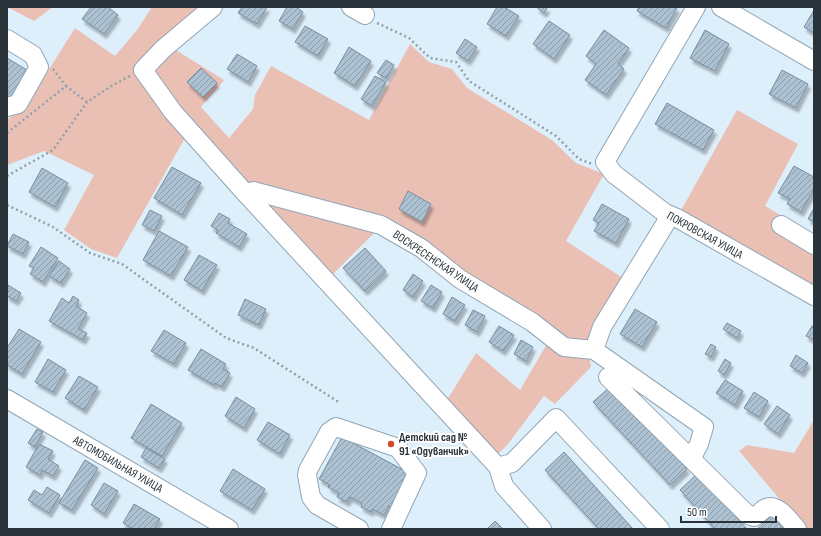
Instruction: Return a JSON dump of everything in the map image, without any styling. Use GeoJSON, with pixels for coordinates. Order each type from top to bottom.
{"type":"FeatureCollection","features":[{"type":"Feature","properties":{"kind":"street"},"geometry":{"type":"LineString","coordinates":[[213,7],[163,49],[143,70],[173,112],[247,195],[498,467],[504,486],[542,529]]}},
{"type":"Feature","properties":{"kind":"street"},"geometry":{"type":"LineString","coordinates":[[605,162],[696,7]]}},
{"type":"Feature","properties":{"kind":"street"},"geometry":{"type":"LineString","coordinates":[[722,7],[814,62]]}},
{"type":"Feature","properties":{"kind":"street"},"geometry":{"type":"LineString","coordinates":[[7,40],[33,55],[39,66],[18,104],[7,107]]}},
{"type":"Feature","properties":{"kind":"street","name":"ПОКРОВСКАЯ УЛИЦА"},"geometry":{"type":"LineString","coordinates":[[605,162],[614,174],[665,213],[814,296]]}},
{"type":"Feature","properties":{"kind":"street","name":"ВОСКРЕСЕНСКАЯ УЛИЦА"},"geometry":{"type":"LineString","coordinates":[[247,195],[253,191],[381,225],[421,248],[460,279],[532,322],[564,347],[594,350],[704,427],[699,444],[691,459]]}},
{"type":"Feature","properties":{"kind":"street"},"geometry":{"type":"LineString","coordinates":[[594,350],[602,327],[666,221],[665,213]]}},
{"type":"Feature","properties":{"kind":"street"},"geometry":{"type":"LineString","coordinates":[[781,225],[814,245]]}},
{"type":"Feature","properties":{"kind":"street"},"geometry":{"type":"LineString","coordinates":[[608,377],[750,517],[754,517],[765,508],[775,508],[780,510],[797,529]]}},
{"type":"Feature","properties":{"kind":"street","name":"АВТОМОБИЛЬНАЯ УЛИЦА"},"geometry":{"type":"LineString","coordinates":[[7,399],[230,529]]}},
{"type":"Feature","properties":{"kind":"street"},"geometry":{"type":"LineString","coordinates":[[498,467],[512,463],[556,418],[660,529]]}},
{"type":"Feature","properties":{"kind":"street"},"geometry":{"type":"LineString","coordinates":[[359,529],[317,505],[311,497],[306,475],[329,432],[336,426],[398,448],[417,473],[391,529]]}},
{"type":"Feature","properties":{"kind":"path"},"geometry":{"type":"LineString","coordinates":[[358,11],[384,27],[409,38],[430,58],[456,62],[469,81],[556,136],[579,160],[596,165],[605,162]]}},
{"type":"Feature","properties":{"kind":"path"},"geometry":{"type":"LineString","coordinates":[[7,176],[53,150],[87,102],[113,85],[143,70]]}},
{"type":"Feature","properties":{"kind":"path"},"geometry":{"type":"LineString","coordinates":[[7,133],[66,86],[87,102]]}},
{"type":"Feature","properties":{"kind":"path"},"geometry":{"type":"LineString","coordinates":[[7,205],[52,227],[90,253],[122,264],[226,338],[254,348],[340,403]]}},
{"type":"Feature","properties":{"kind":"shaded area"},"geometry":{"type":"Polygon","coordinates":[[[7,7],[53,7],[34,21],[7,7]]]}},
{"type":"Feature","properties":{"kind":"shaded area"},"geometry":{"type":"Polygon","coordinates":[[[152,7],[205,7],[138,66],[185,138],[117,258],[91,249],[64,230],[94,175],[44,151],[7,165],[7,120],[27,104],[75,28],[115,56],[137,30],[152,7]]]}},
{"type":"Feature","properties":{"kind":"shaded area"},"geometry":{"type":"Polygon","coordinates":[[[410,44],[429,62],[452,69],[467,88],[552,140],[576,163],[604,174],[566,241],[626,280],[592,345],[568,341],[438,255],[243,182],[175,107],[153,70],[171,47],[224,80],[201,107],[229,138],[253,109],[255,95],[271,66],[369,120],[410,44]]]}},
{"type":"Feature","properties":{"kind":"shaded area"},"geometry":{"type":"Polygon","coordinates":[[[737,110],[798,144],[765,206],[814,235],[814,302],[679,214],[737,110]]]}},
{"type":"Feature","properties":{"kind":"shaded area"},"geometry":{"type":"Polygon","coordinates":[[[264,203],[376,231],[332,275],[264,203]]]}},
{"type":"Feature","properties":{"kind":"shaded area"},"geometry":{"type":"Polygon","coordinates":[[[548,342],[589,355],[591,367],[555,404],[544,396],[508,444],[497,455],[447,400],[476,353],[520,390],[548,342]]]}},
{"type":"Feature","properties":{"kind":"shaded area"},"geometry":{"type":"Polygon","coordinates":[[[814,420],[814,529],[805,529],[739,451],[747,445],[794,453],[814,420]]]}},
{"type":"Feature","properties":{"kind":"building"},"geometry":{"type":"Polygon","coordinates":[[[91,7],[108,7],[118,15],[104,34],[82,19],[91,7]]]}},
{"type":"Feature","properties":{"kind":"building"},"geometry":{"type":"Polygon","coordinates":[[[242,7],[267,7],[257,24],[238,13],[242,7]]]}},
{"type":"Feature","properties":{"kind":"building"},"geometry":{"type":"Polygon","coordinates":[[[287,7],[296,7],[303,12],[293,29],[279,21],[287,7]]]}},
{"type":"Feature","properties":{"kind":"building"},"geometry":{"type":"Polygon","coordinates":[[[497,7],[504,7],[519,16],[506,36],[487,24],[497,7]]]}},
{"type":"Feature","properties":{"kind":"building"},"geometry":{"type":"Polygon","coordinates":[[[536,7],[545,7],[547,8],[544,13],[536,7]]]}},
{"type":"Feature","properties":{"kind":"building"},"geometry":{"type":"Polygon","coordinates":[[[639,7],[677,8],[666,28],[637,11],[639,7]]]}},
{"type":"Feature","properties":{"kind":"building"},"geometry":{"type":"Polygon","coordinates":[[[814,10],[814,33],[804,27],[814,10]]]}},
{"type":"Feature","properties":{"kind":"building"},"geometry":{"type":"Polygon","coordinates":[[[549,21],[570,35],[554,59],[533,44],[549,21]]]}},
{"type":"Feature","properties":{"kind":"building"},"geometry":{"type":"Polygon","coordinates":[[[305,26],[328,39],[318,56],[295,42],[305,26]]]}},
{"type":"Feature","properties":{"kind":"building"},"geometry":{"type":"Polygon","coordinates":[[[604,30],[629,48],[618,64],[624,69],[606,95],[585,80],[596,64],[586,56],[604,30]]]}},
{"type":"Feature","properties":{"kind":"building"},"geometry":{"type":"Polygon","coordinates":[[[705,30],[729,44],[715,71],[690,58],[705,30]]]}},
{"type":"Feature","properties":{"kind":"building"},"geometry":{"type":"Polygon","coordinates":[[[465,39],[477,47],[468,61],[456,53],[465,39]]]}},
{"type":"Feature","properties":{"kind":"building"},"geometry":{"type":"Polygon","coordinates":[[[349,47],[371,61],[355,86],[334,73],[349,47]]]}},
{"type":"Feature","properties":{"kind":"building"},"geometry":{"type":"Polygon","coordinates":[[[237,54],[257,66],[248,82],[227,69],[237,54]]]}},
{"type":"Feature","properties":{"kind":"building"},"geometry":{"type":"Polygon","coordinates":[[[7,58],[27,70],[10,99],[7,97],[7,58]]]}},
{"type":"Feature","properties":{"kind":"building"},"geometry":{"type":"Polygon","coordinates":[[[386,60],[394,65],[386,78],[377,73],[386,60]]]}},
{"type":"Feature","properties":{"kind":"building"},"geometry":{"type":"Polygon","coordinates":[[[201,68],[217,83],[203,97],[187,82],[201,68]]]}},
{"type":"Feature","properties":{"kind":"building"},"geometry":{"type":"Polygon","coordinates":[[[782,70],[808,84],[796,108],[769,94],[782,70]]]}},
{"type":"Feature","properties":{"kind":"building"},"geometry":{"type":"Polygon","coordinates":[[[375,76],[386,82],[372,106],[361,99],[375,76]]]}},
{"type":"Feature","properties":{"kind":"building"},"geometry":{"type":"Polygon","coordinates":[[[667,103],[714,130],[703,150],[655,124],[667,103]]]}},
{"type":"Feature","properties":{"kind":"building"},"geometry":{"type":"Polygon","coordinates":[[[794,166],[814,177],[814,189],[801,212],[787,204],[790,199],[778,193],[794,166]]]}},
{"type":"Feature","properties":{"kind":"building"},"geometry":{"type":"Polygon","coordinates":[[[172,167],[201,183],[182,215],[154,198],[172,167]]]}},
{"type":"Feature","properties":{"kind":"building"},"geometry":{"type":"Polygon","coordinates":[[[42,168],[68,183],[55,207],[29,192],[42,168]]]}},
{"type":"Feature","properties":{"kind":"building"},"geometry":{"type":"Polygon","coordinates":[[[408,191],[431,204],[422,222],[399,209],[408,191]]]}},
{"type":"Feature","properties":{"kind":"building"},"geometry":{"type":"Polygon","coordinates":[[[602,204],[629,219],[616,243],[594,231],[599,223],[593,220],[602,204]]]}},
{"type":"Feature","properties":{"kind":"building"},"geometry":{"type":"Polygon","coordinates":[[[814,208],[814,222],[808,219],[814,208]]]}},
{"type":"Feature","properties":{"kind":"building"},"geometry":{"type":"Polygon","coordinates":[[[150,210],[162,216],[154,231],[142,225],[150,210]]]}},
{"type":"Feature","properties":{"kind":"building"},"geometry":{"type":"Polygon","coordinates":[[[219,213],[230,219],[228,223],[247,234],[239,247],[216,233],[218,230],[211,226],[219,213]]]}},
{"type":"Feature","properties":{"kind":"building"},"geometry":{"type":"Polygon","coordinates":[[[159,231],[188,247],[171,276],[143,260],[159,231]]]}},
{"type":"Feature","properties":{"kind":"building"},"geometry":{"type":"Polygon","coordinates":[[[13,234],[29,242],[23,254],[7,246],[13,234]]]}},
{"type":"Feature","properties":{"kind":"building"},"geometry":{"type":"Polygon","coordinates":[[[41,247],[58,258],[43,282],[30,274],[34,268],[29,266],[41,247]]]}},
{"type":"Feature","properties":{"kind":"building"},"geometry":{"type":"Polygon","coordinates":[[[365,248],[386,271],[365,291],[343,268],[365,248]]]}},
{"type":"Feature","properties":{"kind":"building"},"geometry":{"type":"Polygon","coordinates":[[[199,255],[217,265],[202,291],[184,280],[199,255]]]}},
{"type":"Feature","properties":{"kind":"building"},"geometry":{"type":"Polygon","coordinates":[[[59,261],[70,269],[61,283],[49,276],[59,261]]]}},
{"type":"Feature","properties":{"kind":"building"},"geometry":{"type":"Polygon","coordinates":[[[413,274],[423,281],[413,297],[403,290],[413,274]]]}},
{"type":"Feature","properties":{"kind":"building"},"geometry":{"type":"Polygon","coordinates":[[[8,285],[21,293],[16,301],[7,296],[8,285]]]}},
{"type":"Feature","properties":{"kind":"building"},"geometry":{"type":"Polygon","coordinates":[[[431,285],[442,292],[433,308],[421,301],[431,285]]]}},
{"type":"Feature","properties":{"kind":"building"},"geometry":{"type":"Polygon","coordinates":[[[73,296],[79,300],[76,306],[87,313],[78,329],[87,333],[83,340],[49,321],[62,298],[69,303],[73,296]]]}},
{"type":"Feature","properties":{"kind":"building"},"geometry":{"type":"Polygon","coordinates":[[[452,297],[465,305],[455,321],[443,314],[452,297]]]}},
{"type":"Feature","properties":{"kind":"building"},"geometry":{"type":"Polygon","coordinates":[[[245,299],[266,309],[259,325],[238,315],[245,299]]]}},
{"type":"Feature","properties":{"kind":"building"},"geometry":{"type":"Polygon","coordinates":[[[635,309],[657,322],[642,347],[620,334],[635,309]]]}},
{"type":"Feature","properties":{"kind":"building"},"geometry":{"type":"Polygon","coordinates":[[[473,310],[485,316],[477,332],[465,325],[473,310]]]}},
{"type":"Feature","properties":{"kind":"building"},"geometry":{"type":"Polygon","coordinates":[[[727,323],[741,331],[737,338],[723,329],[727,323]]]}},
{"type":"Feature","properties":{"kind":"building"},"geometry":{"type":"Polygon","coordinates":[[[499,326],[514,335],[503,351],[489,342],[499,326]]]}},
{"type":"Feature","properties":{"kind":"building"},"geometry":{"type":"Polygon","coordinates":[[[812,326],[814,327],[814,340],[806,336],[812,326]]]}},
{"type":"Feature","properties":{"kind":"building"},"geometry":{"type":"Polygon","coordinates":[[[19,329],[41,342],[22,374],[7,365],[7,348],[19,329]]]}},
{"type":"Feature","properties":{"kind":"building"},"geometry":{"type":"Polygon","coordinates":[[[164,330],[186,343],[174,364],[151,351],[164,330]]]}},
{"type":"Feature","properties":{"kind":"building"},"geometry":{"type":"Polygon","coordinates":[[[521,340],[533,347],[526,361],[514,354],[521,340]]]}},
{"type":"Feature","properties":{"kind":"building"},"geometry":{"type":"Polygon","coordinates":[[[711,344],[716,347],[711,357],[705,354],[711,344]]]}},
{"type":"Feature","properties":{"kind":"building"},"geometry":{"type":"Polygon","coordinates":[[[201,349],[226,364],[223,369],[230,373],[222,387],[215,383],[214,385],[188,370],[201,349]]]}},
{"type":"Feature","properties":{"kind":"building"},"geometry":{"type":"Polygon","coordinates":[[[796,355],[808,363],[802,373],[790,366],[796,355]]]}},
{"type":"Feature","properties":{"kind":"building"},"geometry":{"type":"Polygon","coordinates":[[[48,359],[66,370],[53,392],[35,382],[48,359]]]}},
{"type":"Feature","properties":{"kind":"building"},"geometry":{"type":"Polygon","coordinates":[[[725,359],[731,363],[724,375],[718,371],[725,359]]]}},
{"type":"Feature","properties":{"kind":"building"},"geometry":{"type":"Polygon","coordinates":[[[79,376],[98,387],[84,410],[65,398],[79,376]]]}},
{"type":"Feature","properties":{"kind":"building"},"geometry":{"type":"Polygon","coordinates":[[[725,380],[743,391],[735,405],[716,393],[725,380]]]}},
{"type":"Feature","properties":{"kind":"building"},"geometry":{"type":"Polygon","coordinates":[[[611,386],[687,469],[670,485],[593,402],[611,386]]]}},
{"type":"Feature","properties":{"kind":"building"},"geometry":{"type":"Polygon","coordinates":[[[754,392],[768,401],[759,417],[744,408],[754,392]]]}},
{"type":"Feature","properties":{"kind":"building"},"geometry":{"type":"Polygon","coordinates":[[[236,397],[255,409],[244,428],[225,416],[236,397]]]}},
{"type":"Feature","properties":{"kind":"building"},"geometry":{"type":"Polygon","coordinates":[[[151,404],[182,423],[162,456],[131,438],[151,404]]]}},
{"type":"Feature","properties":{"kind":"building"},"geometry":{"type":"Polygon","coordinates":[[[777,406],[790,415],[778,434],[764,424],[777,406]]]}},
{"type":"Feature","properties":{"kind":"building"},"geometry":{"type":"Polygon","coordinates":[[[268,422],[290,435],[280,454],[257,440],[268,422]]]}},
{"type":"Feature","properties":{"kind":"building"},"geometry":{"type":"Polygon","coordinates":[[[37,429],[43,432],[35,447],[28,443],[37,429]]]}},
{"type":"Feature","properties":{"kind":"building"},"geometry":{"type":"Polygon","coordinates":[[[342,437],[407,472],[402,482],[404,484],[391,508],[389,506],[384,515],[372,509],[371,512],[361,507],[362,503],[350,497],[347,502],[337,497],[339,493],[328,487],[330,485],[319,479],[342,437]]]}},
{"type":"Feature","properties":{"kind":"building"},"geometry":{"type":"Polygon","coordinates":[[[39,444],[53,451],[48,459],[59,466],[53,476],[42,470],[40,475],[26,467],[39,444]]]}},
{"type":"Feature","properties":{"kind":"building"},"geometry":{"type":"Polygon","coordinates":[[[146,448],[165,459],[159,468],[141,457],[146,448]]]}},
{"type":"Feature","properties":{"kind":"building"},"geometry":{"type":"Polygon","coordinates":[[[564,452],[633,529],[599,529],[545,470],[564,452]]]}},
{"type":"Feature","properties":{"kind":"building"},"geometry":{"type":"Polygon","coordinates":[[[85,460],[98,468],[72,510],[59,503],[85,460]]]}},
{"type":"Feature","properties":{"kind":"building"},"geometry":{"type":"Polygon","coordinates":[[[233,469],[265,489],[252,510],[220,491],[233,469]]]}},
{"type":"Feature","properties":{"kind":"building"},"geometry":{"type":"Polygon","coordinates":[[[697,474],[747,529],[715,529],[680,490],[697,474]]]}},
{"type":"Feature","properties":{"kind":"building"},"geometry":{"type":"Polygon","coordinates":[[[104,483],[118,491],[104,514],[91,505],[104,483]]]}},
{"type":"Feature","properties":{"kind":"building"},"geometry":{"type":"Polygon","coordinates":[[[47,487],[60,495],[49,513],[28,500],[34,490],[42,495],[47,487]]]}},
{"type":"Feature","properties":{"kind":"building"},"geometry":{"type":"Polygon","coordinates":[[[134,504],[160,519],[154,529],[133,529],[123,523],[134,504]]]}},
{"type":"Feature","properties":{"kind":"building"},"geometry":{"type":"Polygon","coordinates":[[[772,515],[784,529],[757,529],[762,525],[772,515]]]}},
{"type":"Feature","properties":{"kind":"building"},"geometry":{"type":"Polygon","coordinates":[[[495,521],[503,529],[487,529],[495,521]]]}},
{"type":"Feature","properties":{"kind":"place","name":"Детский сад № 91 «Одуванчик»"},"geometry":{"type":"Point","coordinates":[391,444]}}]}
